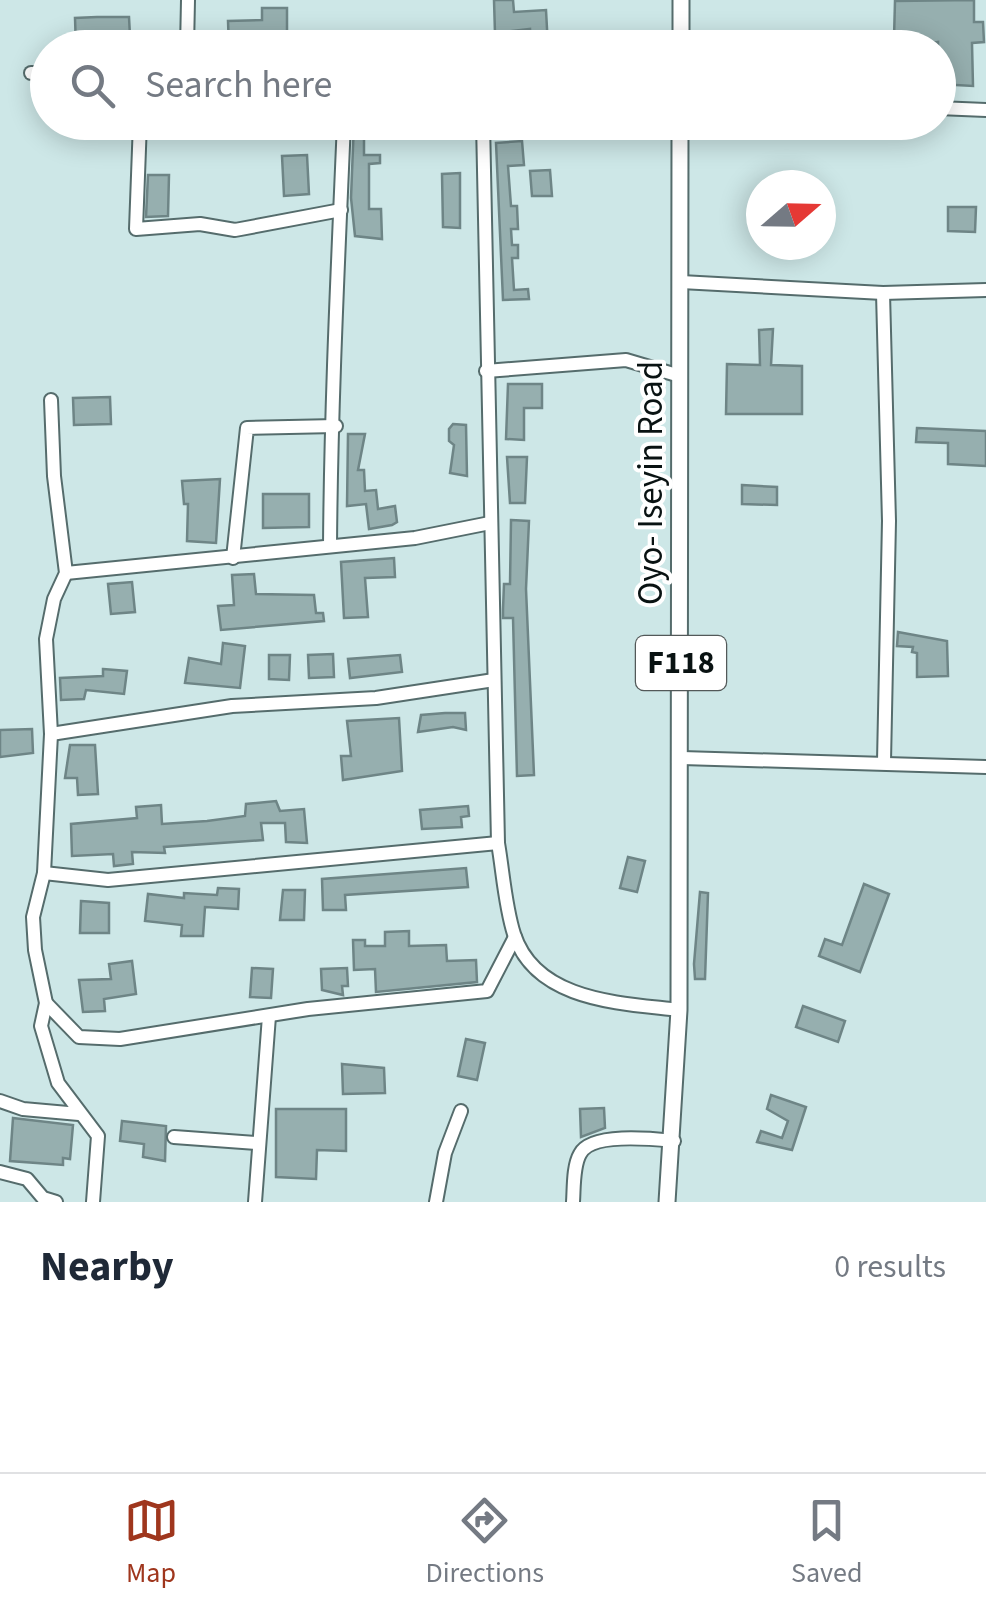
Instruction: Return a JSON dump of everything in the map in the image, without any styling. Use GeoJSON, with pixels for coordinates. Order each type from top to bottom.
{"type":"FeatureCollection","features":[{"type":"Feature","properties":{"kind":"main road"},"geometry":{"type":"LineString","coordinates":[[680,30],[681,0]]}},
{"type":"Feature","properties":{"kind":"main road","name":"Oyo- Iseyin Road"},"geometry":{"type":"LineString","coordinates":[[667,1202],[674,1141],[679,1010],[680,140]]}},
{"type":"Feature","properties":{"kind":"street"},"geometry":{"type":"LineString","coordinates":[[187,30],[188,0]]}},
{"type":"Feature","properties":{"kind":"street"},"geometry":{"type":"LineString","coordinates":[[956,109],[986,110]]}},
{"type":"Feature","properties":{"kind":"street"},"geometry":{"type":"LineString","coordinates":[[139,140],[136,229],[200,224],[235,230],[340,210]]}},
{"type":"Feature","properties":{"kind":"street"},"geometry":{"type":"LineString","coordinates":[[330,546],[336,426],[333,356],[343,140]]}},
{"type":"Feature","properties":{"kind":"street"},"geometry":{"type":"LineString","coordinates":[[482,140],[498,843],[515,937],[538,969],[580,996],[679,1010]]}},
{"type":"Feature","properties":{"kind":"street"},"geometry":{"type":"LineString","coordinates":[[681,282],[883,293],[986,290]]}},
{"type":"Feature","properties":{"kind":"street"},"geometry":{"type":"LineString","coordinates":[[883,293],[889,520],[884,761]]}},
{"type":"Feature","properties":{"kind":"street"},"geometry":{"type":"LineString","coordinates":[[486,371],[626,360],[680,376]]}},
{"type":"Feature","properties":{"kind":"street"},"geometry":{"type":"LineString","coordinates":[[51,400],[54,476],[66,574],[54,599],[46,639],[51,734],[44,873],[33,917],[46,1003],[41,1026],[58,1082],[100,1145],[94,1202]]}},
{"type":"Feature","properties":{"kind":"street"},"geometry":{"type":"LineString","coordinates":[[234,558],[247,428],[336,426]]}},
{"type":"Feature","properties":{"kind":"street"},"geometry":{"type":"LineString","coordinates":[[66,574],[415,538],[490,523]]}},
{"type":"Feature","properties":{"kind":"street"},"geometry":{"type":"LineString","coordinates":[[51,734],[232,706],[376,698],[494,680]]}},
{"type":"Feature","properties":{"kind":"street"},"geometry":{"type":"LineString","coordinates":[[682,758],[826,765],[884,761],[986,768]]}},
{"type":"Feature","properties":{"kind":"street"},"geometry":{"type":"LineString","coordinates":[[44,873],[108,880],[498,843]]}},
{"type":"Feature","properties":{"kind":"street"},"geometry":{"type":"LineString","coordinates":[[46,1003],[79,1037],[120,1039],[269,1016],[487,991],[515,937]]}},
{"type":"Feature","properties":{"kind":"street"},"geometry":{"type":"LineString","coordinates":[[255,1202],[269,1016]]}},
{"type":"Feature","properties":{"kind":"street"},"geometry":{"type":"LineString","coordinates":[[0,1101],[23,1109],[79,1114]]}},
{"type":"Feature","properties":{"kind":"street"},"geometry":{"type":"LineString","coordinates":[[436,1202],[446,1153],[461,1111]]}},
{"type":"Feature","properties":{"kind":"street"},"geometry":{"type":"LineString","coordinates":[[174,1137],[257,1143]]}},
{"type":"Feature","properties":{"kind":"street"},"geometry":{"type":"LineString","coordinates":[[573,1202],[578,1156],[585,1147],[634,1138],[674,1141]]}},
{"type":"Feature","properties":{"kind":"street"},"geometry":{"type":"LineString","coordinates":[[0,1172],[27,1179],[43,1198],[56,1202]]}},
{"type":"Feature","properties":{"kind":"building"},"geometry":{"type":"Polygon","coordinates":[[[494,0],[513,0],[514,12],[546,10],[547,30],[495,30],[494,0]]]}},
{"type":"Feature","properties":{"kind":"building"},"geometry":{"type":"Polygon","coordinates":[[[974,0],[974,22],[983,22],[984,42],[972,43],[973,86],[956,85],[956,30],[894,30],[895,1],[974,0]]]}},
{"type":"Feature","properties":{"kind":"building"},"geometry":{"type":"Polygon","coordinates":[[[262,8],[287,8],[287,30],[228,30],[228,21],[262,20],[262,8]]]}},
{"type":"Feature","properties":{"kind":"building"},"geometry":{"type":"Polygon","coordinates":[[[129,17],[130,30],[75,30],[75,18],[129,17]]]}},
{"type":"Feature","properties":{"kind":"building"},"geometry":{"type":"Polygon","coordinates":[[[353,140],[364,140],[364,155],[380,155],[380,163],[369,164],[369,209],[381,209],[382,239],[355,236],[351,198],[353,140]]]}},
{"type":"Feature","properties":{"kind":"building"},"geometry":{"type":"Polygon","coordinates":[[[522,141],[524,165],[508,166],[511,206],[517,206],[518,229],[511,229],[512,245],[518,245],[518,258],[512,258],[514,290],[528,289],[529,299],[503,300],[496,143],[522,141]]]}},
{"type":"Feature","properties":{"kind":"building"},"geometry":{"type":"Polygon","coordinates":[[[307,155],[309,194],[284,196],[282,156],[307,155]]]}},
{"type":"Feature","properties":{"kind":"building"},"geometry":{"type":"Polygon","coordinates":[[[550,170],[552,196],[532,196],[530,171],[550,170]]]}},
{"type":"Feature","properties":{"kind":"building"},"geometry":{"type":"Polygon","coordinates":[[[460,173],[460,228],[443,227],[442,174],[460,173]]]}},
{"type":"Feature","properties":{"kind":"building"},"geometry":{"type":"Polygon","coordinates":[[[148,175],[169,175],[168,216],[146,217],[148,175]]]}},
{"type":"Feature","properties":{"kind":"building"},"geometry":{"type":"Polygon","coordinates":[[[948,207],[976,207],[975,232],[948,231],[948,207]]]}},
{"type":"Feature","properties":{"kind":"building"},"geometry":{"type":"Polygon","coordinates":[[[773,329],[771,365],[802,366],[802,414],[726,414],[727,364],[760,365],[759,330],[773,329]]]}},
{"type":"Feature","properties":{"kind":"building"},"geometry":{"type":"Polygon","coordinates":[[[508,384],[542,384],[542,408],[524,408],[524,440],[506,439],[508,384]]]}},
{"type":"Feature","properties":{"kind":"building"},"geometry":{"type":"Polygon","coordinates":[[[110,397],[111,424],[74,425],[73,398],[110,397]]]}},
{"type":"Feature","properties":{"kind":"building"},"geometry":{"type":"Polygon","coordinates":[[[453,424],[466,425],[467,476],[450,473],[454,445],[449,441],[449,429],[453,424]]]}},
{"type":"Feature","properties":{"kind":"building"},"geometry":{"type":"Polygon","coordinates":[[[917,428],[986,431],[986,466],[948,464],[948,443],[916,442],[917,428]]]}},
{"type":"Feature","properties":{"kind":"building"},"geometry":{"type":"Polygon","coordinates":[[[348,434],[365,434],[358,470],[364,470],[365,491],[376,490],[378,509],[395,506],[397,522],[392,525],[369,529],[366,504],[347,506],[348,434]]]}},
{"type":"Feature","properties":{"kind":"building"},"geometry":{"type":"Polygon","coordinates":[[[507,457],[527,457],[525,503],[510,503],[507,457]]]}},
{"type":"Feature","properties":{"kind":"building"},"geometry":{"type":"Polygon","coordinates":[[[220,479],[216,543],[187,541],[188,504],[184,504],[182,481],[220,479]]]}},
{"type":"Feature","properties":{"kind":"building"},"geometry":{"type":"Polygon","coordinates":[[[742,485],[777,487],[777,505],[742,504],[742,485]]]}},
{"type":"Feature","properties":{"kind":"building"},"geometry":{"type":"Polygon","coordinates":[[[263,494],[309,494],[309,527],[263,528],[263,494]]]}},
{"type":"Feature","properties":{"kind":"building"},"geometry":{"type":"Polygon","coordinates":[[[511,520],[529,521],[526,589],[534,775],[517,776],[513,618],[503,618],[504,584],[510,584],[511,520]]]}},
{"type":"Feature","properties":{"kind":"building"},"geometry":{"type":"Polygon","coordinates":[[[394,558],[395,577],[365,578],[368,617],[344,618],[341,562],[394,558]]]}},
{"type":"Feature","properties":{"kind":"building"},"geometry":{"type":"Polygon","coordinates":[[[254,574],[256,594],[314,595],[316,613],[323,613],[324,621],[221,630],[218,606],[234,605],[232,575],[254,574]]]}},
{"type":"Feature","properties":{"kind":"building"},"geometry":{"type":"Polygon","coordinates":[[[132,582],[135,612],[111,614],[108,584],[132,582]]]}},
{"type":"Feature","properties":{"kind":"building"},"geometry":{"type":"Polygon","coordinates":[[[898,632],[947,641],[948,676],[917,677],[917,653],[912,652],[913,647],[897,646],[898,632]]]}},
{"type":"Feature","properties":{"kind":"building"},"geometry":{"type":"Polygon","coordinates":[[[223,643],[245,646],[240,688],[185,683],[189,658],[221,664],[223,643]]]}},
{"type":"Feature","properties":{"kind":"building"},"geometry":{"type":"Polygon","coordinates":[[[333,654],[334,677],[309,678],[308,655],[333,654]]]}},
{"type":"Feature","properties":{"kind":"building"},"geometry":{"type":"Polygon","coordinates":[[[269,655],[290,655],[289,680],[269,679],[269,655]]]}},
{"type":"Feature","properties":{"kind":"building"},"geometry":{"type":"Polygon","coordinates":[[[400,655],[402,672],[350,678],[348,659],[400,655]]]}},
{"type":"Feature","properties":{"kind":"building"},"geometry":{"type":"Polygon","coordinates":[[[103,669],[127,671],[124,694],[86,690],[84,699],[61,700],[60,678],[103,676],[103,669]]]}},
{"type":"Feature","properties":{"kind":"building"},"geometry":{"type":"Polygon","coordinates":[[[465,713],[466,730],[453,727],[418,732],[421,715],[465,713]]]}},
{"type":"Feature","properties":{"kind":"building"},"geometry":{"type":"Polygon","coordinates":[[[399,718],[402,771],[343,780],[341,756],[351,756],[347,721],[399,718]]]}},
{"type":"Feature","properties":{"kind":"building"},"geometry":{"type":"Polygon","coordinates":[[[32,729],[33,753],[0,757],[0,730],[32,729]]]}},
{"type":"Feature","properties":{"kind":"building"},"geometry":{"type":"Polygon","coordinates":[[[70,745],[95,745],[98,794],[78,795],[77,778],[65,778],[70,745]]]}},
{"type":"Feature","properties":{"kind":"building"},"geometry":{"type":"Polygon","coordinates":[[[276,801],[280,811],[304,809],[307,843],[286,842],[285,823],[261,823],[263,840],[164,847],[165,853],[132,852],[133,864],[114,866],[113,854],[72,856],[71,824],[137,818],[136,807],[161,805],[162,824],[207,821],[245,816],[246,804],[276,801]]]}},
{"type":"Feature","properties":{"kind":"building"},"geometry":{"type":"Polygon","coordinates":[[[468,806],[469,816],[461,817],[462,827],[422,829],[420,810],[468,806]]]}},
{"type":"Feature","properties":{"kind":"building"},"geometry":{"type":"Polygon","coordinates":[[[628,857],[645,861],[637,892],[620,888],[628,857]]]}},
{"type":"Feature","properties":{"kind":"building"},"geometry":{"type":"Polygon","coordinates":[[[466,868],[468,887],[345,895],[346,910],[323,910],[322,879],[466,868]]]}},
{"type":"Feature","properties":{"kind":"building"},"geometry":{"type":"Polygon","coordinates":[[[864,884],[889,894],[860,972],[819,956],[825,939],[842,945],[864,884]]]}},
{"type":"Feature","properties":{"kind":"building"},"geometry":{"type":"Polygon","coordinates":[[[218,888],[239,889],[238,909],[205,907],[203,936],[181,936],[182,925],[145,921],[148,894],[184,898],[184,893],[217,895],[218,888]]]}},
{"type":"Feature","properties":{"kind":"building"},"geometry":{"type":"Polygon","coordinates":[[[283,890],[305,890],[304,920],[280,920],[283,890]]]}},
{"type":"Feature","properties":{"kind":"building"},"geometry":{"type":"Polygon","coordinates":[[[700,892],[708,893],[705,979],[695,979],[694,964],[700,892]]]}},
{"type":"Feature","properties":{"kind":"building"},"geometry":{"type":"Polygon","coordinates":[[[81,901],[109,903],[109,933],[80,933],[81,901]]]}},
{"type":"Feature","properties":{"kind":"building"},"geometry":{"type":"Polygon","coordinates":[[[409,931],[409,946],[446,945],[447,961],[476,960],[477,982],[376,992],[375,969],[354,970],[353,940],[365,940],[365,946],[385,946],[385,932],[409,931]]]}},
{"type":"Feature","properties":{"kind":"building"},"geometry":{"type":"Polygon","coordinates":[[[132,961],[136,994],[104,999],[105,1011],[83,1012],[79,980],[111,979],[109,964],[132,961]]]}},
{"type":"Feature","properties":{"kind":"building"},"geometry":{"type":"Polygon","coordinates":[[[252,968],[273,969],[271,998],[250,997],[252,968]]]}},
{"type":"Feature","properties":{"kind":"building"},"geometry":{"type":"Polygon","coordinates":[[[347,968],[348,986],[342,986],[343,995],[322,990],[321,969],[347,968]]]}},
{"type":"Feature","properties":{"kind":"building"},"geometry":{"type":"Polygon","coordinates":[[[803,1006],[845,1021],[838,1042],[796,1027],[803,1006]]]}},
{"type":"Feature","properties":{"kind":"building"},"geometry":{"type":"Polygon","coordinates":[[[466,1039],[485,1043],[477,1080],[458,1076],[466,1039]]]}},
{"type":"Feature","properties":{"kind":"building"},"geometry":{"type":"Polygon","coordinates":[[[342,1064],[384,1068],[385,1093],[343,1094],[342,1064]]]}},
{"type":"Feature","properties":{"kind":"building"},"geometry":{"type":"Polygon","coordinates":[[[771,1095],[806,1107],[792,1150],[757,1142],[761,1131],[782,1138],[788,1121],[767,1109],[771,1095]]]}},
{"type":"Feature","properties":{"kind":"building"},"geometry":{"type":"Polygon","coordinates":[[[604,1108],[605,1128],[581,1137],[580,1109],[604,1108]]]}},
{"type":"Feature","properties":{"kind":"building"},"geometry":{"type":"Polygon","coordinates":[[[276,1109],[346,1109],[346,1151],[317,1150],[316,1179],[276,1177],[276,1109]]]}},
{"type":"Feature","properties":{"kind":"building"},"geometry":{"type":"Polygon","coordinates":[[[13,1118],[73,1125],[70,1159],[63,1158],[63,1165],[10,1161],[13,1118]]]}},
{"type":"Feature","properties":{"kind":"building"},"geometry":{"type":"Polygon","coordinates":[[[122,1121],[166,1126],[165,1161],[143,1157],[144,1144],[120,1141],[122,1121]]]}}]}
